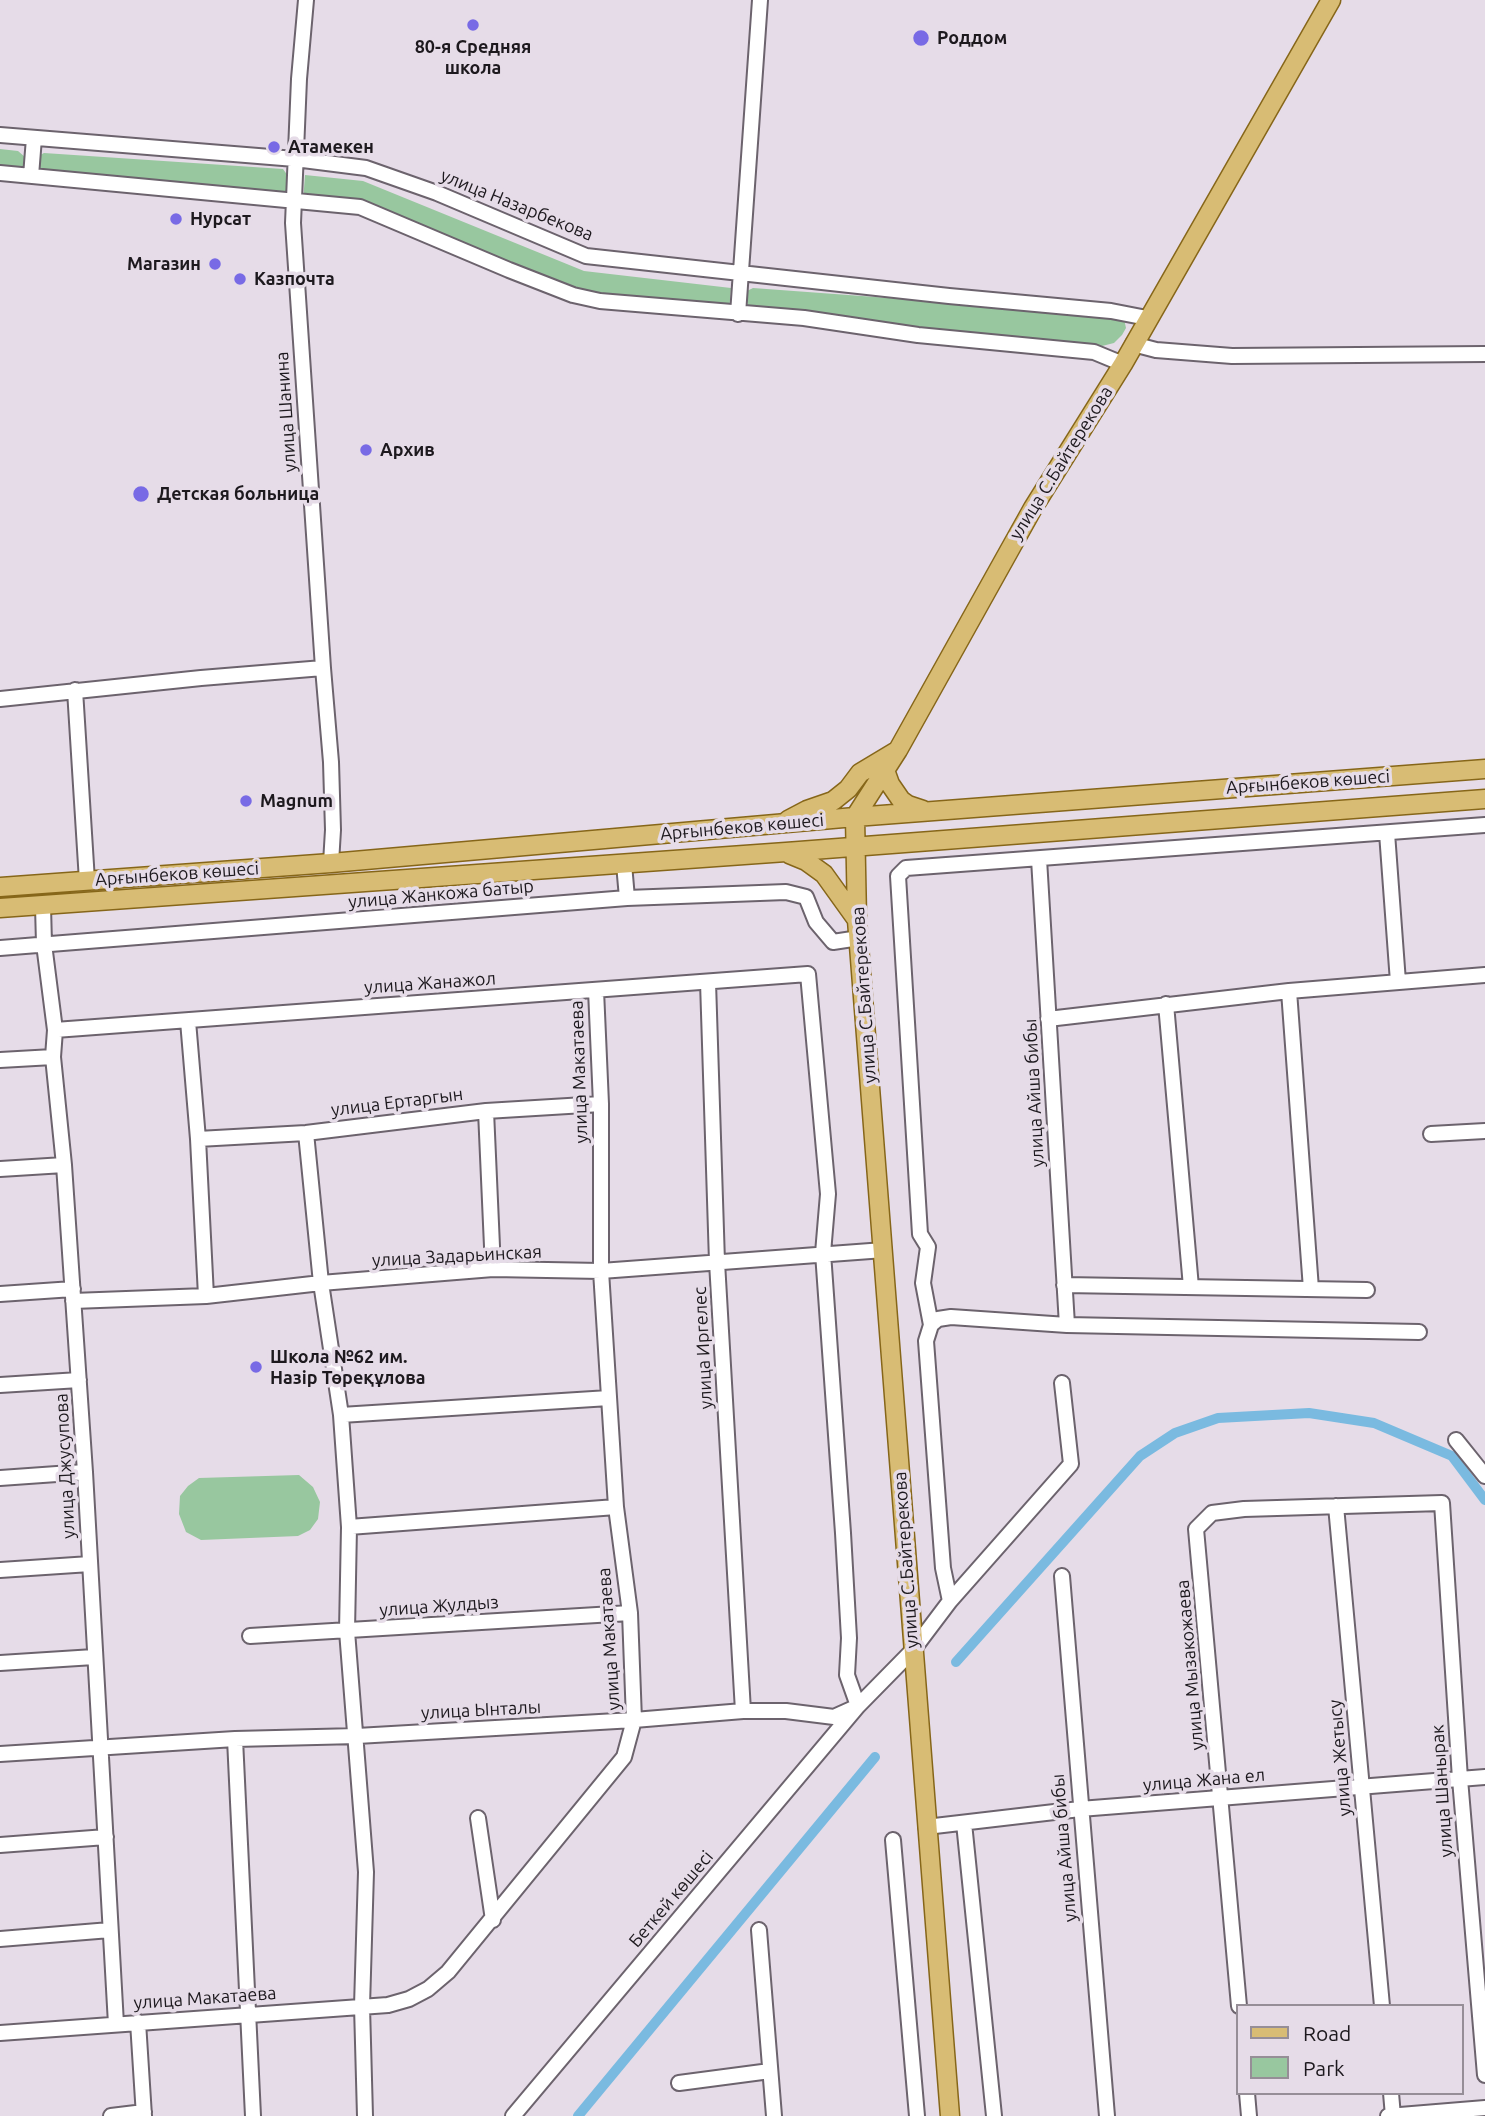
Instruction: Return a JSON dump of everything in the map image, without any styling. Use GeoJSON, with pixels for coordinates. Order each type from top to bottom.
{"type":"FeatureCollection","features":[{"type":"Feature","properties":{"kind":"main road","name":"улица С.Байтерекова"},"geometry":{"type":"LineString","coordinates":[[950,2116],[857,919],[855,817],[898,750],[1032,508],[1123,363],[1331,0]]}},
{"type":"Feature","properties":{"kind":"main road"},"geometry":{"type":"LineString","coordinates":[[783,824],[800,812],[833,801],[848,789],[860,773],[898,750]]}},
{"type":"Feature","properties":{"kind":"main road","name":"Арғынбеков көшесі"},"geometry":{"type":"LineString","coordinates":[[0,887],[331,863],[855,817],[1485,769]]}},
{"type":"Feature","properties":{"kind":"main road"},"geometry":{"type":"LineString","coordinates":[[885,770],[890,784],[901,800],[908,806],[930,812]]}},
{"type":"Feature","properties":{"kind":"main road","name":"Арғынбеков көшесі"},"geometry":{"type":"LineString","coordinates":[[0,908],[1485,799]]}},
{"type":"Feature","properties":{"kind":"main road"},"geometry":{"type":"LineString","coordinates":[[786,852],[806,861],[824,874],[857,919]]}},
{"type":"Feature","properties":{"kind":"street","name":"улица Шанина"},"geometry":{"type":"LineString","coordinates":[[306,0],[293,223],[331,762],[331,863]]}},
{"type":"Feature","properties":{"kind":"street"},"geometry":{"type":"LineString","coordinates":[[738,314],[760,0]]}},
{"type":"Feature","properties":{"kind":"street","name":"улица Назарбекова"},"geometry":{"type":"LineString","coordinates":[[0,135],[295,159],[366,168],[437,193],[586,256],[1111,311],[1147,318]]}},
{"type":"Feature","properties":{"kind":"street"},"geometry":{"type":"LineString","coordinates":[[31,176],[34,138]]}},
{"type":"Feature","properties":{"kind":"street"},"geometry":{"type":"LineString","coordinates":[[0,173],[360,207],[509,271],[573,295],[600,301],[804,318],[918,335],[1094,352],[1123,363]]}},
{"type":"Feature","properties":{"kind":"street"},"geometry":{"type":"LineString","coordinates":[[1133,344],[1156,350],[1232,356],[1485,354]]}},
{"type":"Feature","properties":{"kind":"street"},"geometry":{"type":"LineString","coordinates":[[0,699],[323,668]]}},
{"type":"Feature","properties":{"kind":"street"},"geometry":{"type":"LineString","coordinates":[[75,690],[87,881]]}},
{"type":"Feature","properties":{"kind":"street"},"geometry":{"type":"LineString","coordinates":[[1436,803],[1437,829]]}},
{"type":"Feature","properties":{"kind":"street"},"geometry":{"type":"LineString","coordinates":[[950,1601],[943,1568],[926,1341],[931,1325],[923,1283],[928,1247],[920,1234],[898,876],[906,868],[1485,825]]}},
{"type":"Feature","properties":{"kind":"street"},"geometry":{"type":"LineString","coordinates":[[1387,832],[1398,982]]}},
{"type":"Feature","properties":{"kind":"street","name":"улица Айша бибы"},"geometry":{"type":"LineString","coordinates":[[1039,859],[1067,1325]]}},
{"type":"Feature","properties":{"kind":"street"},"geometry":{"type":"LineString","coordinates":[[624,864],[627,898]]}},
{"type":"Feature","properties":{"kind":"street","name":"улица Жанкожа батыр"},"geometry":{"type":"LineString","coordinates":[[0,948],[627,898],[786,892],[806,897],[816,922],[833,942],[859,938]]}},
{"type":"Feature","properties":{"kind":"street","name":"улица Джусупова"},"geometry":{"type":"LineString","coordinates":[[43,906],[44,944],[55,1030],[53,1057],[64,1165],[79,1380],[116,2024]]}},
{"type":"Feature","properties":{"kind":"street","name":"улица Жанажол"},"geometry":{"type":"LineString","coordinates":[[55,1030],[808,974],[828,1194],[823,1253]]}},
{"type":"Feature","properties":{"kind":"street"},"geometry":{"type":"LineString","coordinates":[[1048,1019],[1289,991],[1485,975]]}},
{"type":"Feature","properties":{"kind":"street","name":"улица Иргелес"},"geometry":{"type":"LineString","coordinates":[[708,982],[718,1262],[743,1711]]}},
{"type":"Feature","properties":{"kind":"street","name":"улица Макатаева"},"geometry":{"type":"LineString","coordinates":[[0,2033],[388,2005],[409,1999],[428,1989],[448,1972],[624,1757],[634,1720],[630,1613],[616,1507],[601,1271],[601,1104],[596,990]]}},
{"type":"Feature","properties":{"kind":"street"},"geometry":{"type":"LineString","coordinates":[[1289,991],[1311,1289]]}},
{"type":"Feature","properties":{"kind":"street"},"geometry":{"type":"LineString","coordinates":[[1166,1004],[1191,1287]]}},
{"type":"Feature","properties":{"kind":"street"},"geometry":{"type":"LineString","coordinates":[[188,1021],[198,1139],[206,1296]]}},
{"type":"Feature","properties":{"kind":"street"},"geometry":{"type":"LineString","coordinates":[[0,1060],[53,1057]]}},
{"type":"Feature","properties":{"kind":"street","name":"улица Ертаргын"},"geometry":{"type":"LineString","coordinates":[[198,1139],[306,1133],[486,1111],[601,1104]]}},
{"type":"Feature","properties":{"kind":"street"},"geometry":{"type":"LineString","coordinates":[[486,1111],[494,1269]]}},
{"type":"Feature","properties":{"kind":"street"},"geometry":{"type":"LineString","coordinates":[[1431,1134],[1485,1131]]}},
{"type":"Feature","properties":{"kind":"street"},"geometry":{"type":"LineString","coordinates":[[306,1133],[321,1283],[341,1415],[349,1527],[348,1631],[366,1872],[362,2006],[365,2116]]}},
{"type":"Feature","properties":{"kind":"street"},"geometry":{"type":"LineString","coordinates":[[0,1169],[64,1165]]}},
{"type":"Feature","properties":{"kind":"street","name":"улица Задарьинская"},"geometry":{"type":"LineString","coordinates":[[0,1294],[206,1296],[321,1283],[494,1269],[601,1271],[884,1250]]}},
{"type":"Feature","properties":{"kind":"street"},"geometry":{"type":"LineString","coordinates":[[823,1253],[846,1573],[849,1638],[847,1675],[858,1706]]}},
{"type":"Feature","properties":{"kind":"street"},"geometry":{"type":"LineString","coordinates":[[1064,1285],[1367,1290]]}},
{"type":"Feature","properties":{"kind":"street"},"geometry":{"type":"LineString","coordinates":[[931,1325],[938,1319],[951,1317],[1067,1325],[1419,1332]]}},
{"type":"Feature","properties":{"kind":"street"},"geometry":{"type":"LineString","coordinates":[[0,1385],[79,1380]]}},
{"type":"Feature","properties":{"kind":"street","name":"Беткей көшесі"},"geometry":{"type":"LineString","coordinates":[[513,2116],[858,1706],[913,1650],[950,1601],[1071,1464],[1062,1383]]}},
{"type":"Feature","properties":{"kind":"street"},"geometry":{"type":"LineString","coordinates":[[341,1415],[609,1398]]}},
{"type":"Feature","properties":{"kind":"street"},"geometry":{"type":"LineString","coordinates":[[1456,1440],[1485,1476]]}},
{"type":"Feature","properties":{"kind":"street"},"geometry":{"type":"LineString","coordinates":[[0,1478],[85,1472]]}},
{"type":"Feature","properties":{"kind":"street","name":"улица Шанырак"},"geometry":{"type":"LineString","coordinates":[[1336,1506],[1443,1503],[1460,1779],[1485,2075]]}},
{"type":"Feature","properties":{"kind":"street","name":"улица Мызакожаева"},"geometry":{"type":"LineString","coordinates":[[1240,2004],[1196,1529],[1212,1513],[1244,1509],[1336,1506]]}},
{"type":"Feature","properties":{"kind":"street","name":"улица Жетысу"},"geometry":{"type":"LineString","coordinates":[[1336,1506],[1382,2004]]}},
{"type":"Feature","properties":{"kind":"street"},"geometry":{"type":"LineString","coordinates":[[349,1527],[616,1507]]}},
{"type":"Feature","properties":{"kind":"street"},"geometry":{"type":"LineString","coordinates":[[0,1570],[90,1564]]}},
{"type":"Feature","properties":{"kind":"street","name":"улица Айша бибы"},"geometry":{"type":"LineString","coordinates":[[1062,1576],[1107,2116]]}},
{"type":"Feature","properties":{"kind":"street","name":"улица Жулдыз"},"geometry":{"type":"LineString","coordinates":[[250,1636],[630,1613]]}},
{"type":"Feature","properties":{"kind":"street"},"geometry":{"type":"LineString","coordinates":[[0,1662],[94,1657]]}},
{"type":"Feature","properties":{"kind":"street","name":"улица Ынталы"},"geometry":{"type":"LineString","coordinates":[[0,1754],[234,1739],[357,1736],[634,1720],[743,1711],[786,1711],[834,1717],[858,1706]]}},
{"type":"Feature","properties":{"kind":"street"},"geometry":{"type":"LineString","coordinates":[[234,1739],[253,2116]]}},
{"type":"Feature","properties":{"kind":"street","name":"улица Жана ел"},"geometry":{"type":"LineString","coordinates":[[926,1827],[1080,1810],[1485,1777]]}},
{"type":"Feature","properties":{"kind":"street"},"geometry":{"type":"LineString","coordinates":[[478,1818],[493,1920]]}},
{"type":"Feature","properties":{"kind":"street"},"geometry":{"type":"LineString","coordinates":[[964,1823],[994,2116]]}},
{"type":"Feature","properties":{"kind":"street"},"geometry":{"type":"LineString","coordinates":[[0,1845],[106,1837]]}},
{"type":"Feature","properties":{"kind":"street"},"geometry":{"type":"LineString","coordinates":[[893,1840],[917,2116]]}},
{"type":"Feature","properties":{"kind":"street"},"geometry":{"type":"LineString","coordinates":[[0,1938],[110,1930]]}},
{"type":"Feature","properties":{"kind":"street"},"geometry":{"type":"LineString","coordinates":[[760,1930],[774,2116]]}},
{"type":"Feature","properties":{"kind":"street"},"geometry":{"type":"LineString","coordinates":[[111,2116],[144,2114],[138,2022]]}},
{"type":"Feature","properties":{"kind":"street"},"geometry":{"type":"LineString","coordinates":[[679,2083],[770,2071]]}},
{"type":"Feature","properties":{"kind":"street"},"geometry":{"type":"LineString","coordinates":[[1247,2095],[1249,2116]]}},
{"type":"Feature","properties":{"kind":"street"},"geometry":{"type":"LineString","coordinates":[[1391,2095],[1391,2116],[1485,2108]]}},
{"type":"Feature","properties":{"kind":"green space"},"geometry":{"type":"Polygon","coordinates":[[[0,149],[18,151],[25,157],[22,173],[0,179],[0,149]]]}},
{"type":"Feature","properties":{"kind":"green space"},"geometry":{"type":"Polygon","coordinates":[[[44,153],[283,169],[288,176],[286,197],[37,176],[38,156],[44,153]]]}},
{"type":"Feature","properties":{"kind":"green space"},"geometry":{"type":"Polygon","coordinates":[[[305,175],[363,181],[584,271],[731,288],[729,311],[575,298],[365,207],[303,202],[305,175]]]}},
{"type":"Feature","properties":{"kind":"green space"},"geometry":{"type":"Polygon","coordinates":[[[753,288],[1120,315],[1126,328],[1114,343],[1102,346],[751,315],[746,298],[747,291],[753,288]]]}},
{"type":"Feature","properties":{"kind":"green space"},"geometry":{"type":"Polygon","coordinates":[[[299,1475],[313,1487],[320,1502],[318,1519],[310,1530],[298,1536],[201,1540],[186,1532],[179,1514],[180,1496],[199,1478],[299,1475]]]}},
{"type":"Feature","properties":{"kind":"waterway"},"geometry":{"type":"LineString","coordinates":[[956,1662],[1140,1456],[1175,1433],[1218,1418],[1309,1413],[1374,1423],[1452,1456],[1485,1500]]}},
{"type":"Feature","properties":{"kind":"waterway"},"geometry":{"type":"LineString","coordinates":[[578,2116],[875,1757]]}},
{"type":"Feature","properties":{"kind":"place","name":"80-я Средняя школа"},"geometry":{"type":"Point","coordinates":[473,25]}},
{"type":"Feature","properties":{"kind":"place","name":"Роддом"},"geometry":{"type":"Point","coordinates":[921,38]}},
{"type":"Feature","properties":{"kind":"place","name":"Атамекен"},"geometry":{"type":"Point","coordinates":[274,147]}},
{"type":"Feature","properties":{"kind":"place","name":"Нурсат"},"geometry":{"type":"Point","coordinates":[176,219]}},
{"type":"Feature","properties":{"kind":"place","name":"Магазин"},"geometry":{"type":"Point","coordinates":[215,264]}},
{"type":"Feature","properties":{"kind":"place","name":"Казпочта"},"geometry":{"type":"Point","coordinates":[240,279]}},
{"type":"Feature","properties":{"kind":"place","name":"Архив"},"geometry":{"type":"Point","coordinates":[366,450]}},
{"type":"Feature","properties":{"kind":"place","name":"Детская больница"},"geometry":{"type":"Point","coordinates":[141,494]}},
{"type":"Feature","properties":{"kind":"place","name":"Magnum"},"geometry":{"type":"Point","coordinates":[246,801]}},
{"type":"Feature","properties":{"kind":"place","name":"Школа №62 им. Назір Төреқұлова"},"geometry":{"type":"Point","coordinates":[256,1367]}}]}
